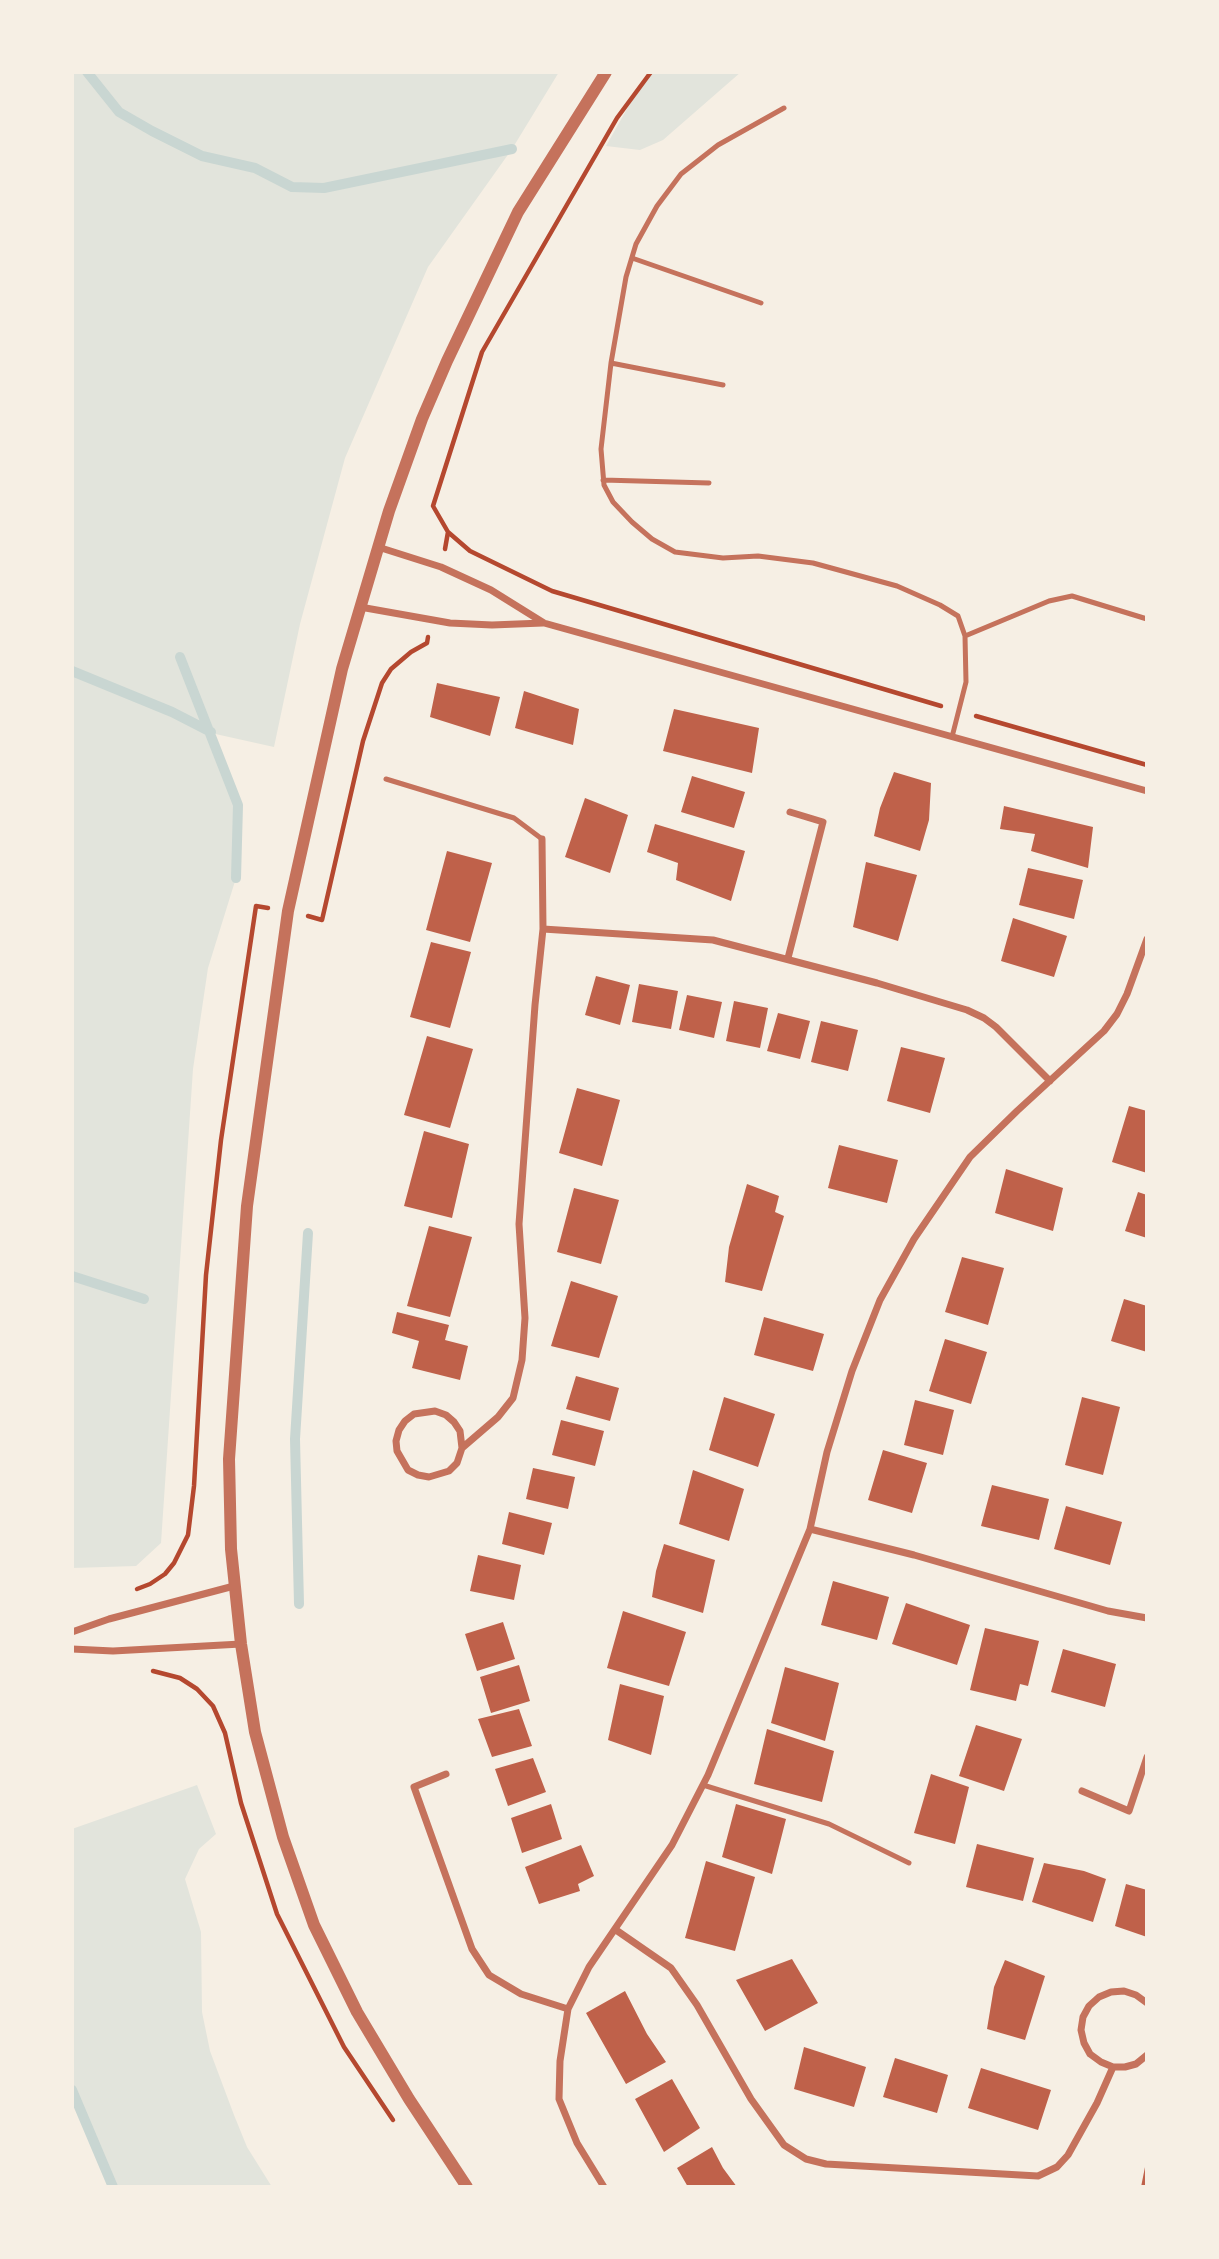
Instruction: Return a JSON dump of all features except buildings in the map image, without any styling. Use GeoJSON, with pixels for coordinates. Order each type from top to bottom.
{"type":"FeatureCollection","features":[{"type":"Feature","properties":{"kind":"street"},"geometry":{"type":"LineString","coordinates":[[467,2187],[380,2053],[314,1925],[297,1879],[267,1784],[255,1732],[234,1586],[229,1459],[247,1206],[288,911],[342,669],[378,547],[422,419],[462,326],[518,212],[606,72]]}},
{"type":"Feature","properties":{"kind":"street"},"geometry":{"type":"LineString","coordinates":[[378,547],[441,567],[491,590],[544,623],[1147,792]]}},
{"type":"Feature","properties":{"kind":"street"},"geometry":{"type":"LineString","coordinates":[[360,607],[431,621],[492,625],[544,623]]}},
{"type":"Feature","properties":{"kind":"street"},"geometry":{"type":"LineString","coordinates":[[788,958],[823,822],[790,812]]}},
{"type":"Feature","properties":{"kind":"street"},"geometry":{"type":"LineString","coordinates":[[462,1448],[460,1432],[454,1422],[435,1411],[414,1414],[399,1430],[396,1441],[397,1451],[408,1470],[429,1477],[449,1471],[457,1463],[462,1448],[498,1418],[513,1398],[522,1360],[525,1318],[519,1224],[543,929],[542,839]]}},
{"type":"Feature","properties":{"kind":"street"},"geometry":{"type":"LineString","coordinates":[[543,929],[713,940],[788,958],[975,1014],[996,1027],[1050,1081]]}},
{"type":"Feature","properties":{"kind":"street"},"geometry":{"type":"LineString","coordinates":[[604,2187],[577,2143],[559,2099],[559,2061],[568,2009],[589,1967],[671,1845],[703,1785],[810,1529],[827,1452],[848,1382],[880,1300],[914,1239],[970,1157],[1104,1031],[1117,1014],[1128,994],[1147,939]]}},
{"type":"Feature","properties":{"kind":"street"},"geometry":{"type":"LineString","coordinates":[[810,1529],[914,1555],[1108,1611],[1147,1618]]}},
{"type":"Feature","properties":{"kind":"street"},"geometry":{"type":"LineString","coordinates":[[72,1632],[137,1611],[234,1586]]}},
{"type":"Feature","properties":{"kind":"street"},"geometry":{"type":"LineString","coordinates":[[72,1649],[146,1649],[241,1644]]}},
{"type":"Feature","properties":{"kind":"street"},"geometry":{"type":"LineString","coordinates":[[1082,1791],[1129,1811],[1147,1757]]}},
{"type":"Feature","properties":{"kind":"street"},"geometry":{"type":"LineString","coordinates":[[446,1774],[414,1787],[472,1949],[489,1975],[521,1994],[568,2009]]}},
{"type":"Feature","properties":{"kind":"street"},"geometry":{"type":"LineString","coordinates":[[616,1930],[671,1968],[697,2005],[751,2099],[784,2145],[806,2159],[826,2164],[1038,2176],[1057,2167],[1068,2155],[1097,2103],[1113,2067]]}},
{"type":"Feature","properties":{"kind":"street"},"geometry":{"type":"LineString","coordinates":[[1147,2003],[1136,1995],[1111,1992],[1099,1997],[1089,2006],[1083,2017],[1081,2030],[1090,2054],[1113,2067],[1136,2064],[1147,2054]]}},
{"type":"Feature","properties":{"kind":"lane"},"geometry":{"type":"LineString","coordinates":[[784,108],[718,145],[681,174],[657,206],[636,244],[626,277],[611,363],[601,449],[603,480],[612,502],[652,539],[675,552],[723,558],[758,556],[813,563],[897,586],[958,616],[965,636],[966,682],[952,737]]}},
{"type":"Feature","properties":{"kind":"lane"},"geometry":{"type":"LineString","coordinates":[[632,258],[761,303]]}},
{"type":"Feature","properties":{"kind":"lane"},"geometry":{"type":"LineString","coordinates":[[611,363],[723,385]]}},
{"type":"Feature","properties":{"kind":"lane"},"geometry":{"type":"LineString","coordinates":[[603,480],[709,483]]}},
{"type":"Feature","properties":{"kind":"lane"},"geometry":{"type":"LineString","coordinates":[[965,636],[1049,601],[1072,596],[1147,619]]}},
{"type":"Feature","properties":{"kind":"lane"},"geometry":{"type":"LineString","coordinates":[[386,779],[514,818],[542,839]]}},
{"type":"Feature","properties":{"kind":"lane"},"geometry":{"type":"LineString","coordinates":[[703,1785],[829,1824],[909,1863]]}},
{"type":"Feature","properties":{"kind":"path"},"geometry":{"type":"LineString","coordinates":[[650,72],[617,118],[482,352],[433,506],[448,532],[470,551],[552,591],[1147,765]]}},
{"type":"Feature","properties":{"kind":"path"},"geometry":{"type":"LineString","coordinates":[[441,567],[448,532]]}},
{"type":"Feature","properties":{"kind":"path"},"geometry":{"type":"LineString","coordinates":[[137,1611],[131,1591],[150,1584],[165,1574],[174,1563],[188,1535],[206,1275],[224,1114],[256,906],[323,920],[363,741],[382,683],[391,669],[426,643],[431,621]]}},
{"type":"Feature","properties":{"kind":"path"},"geometry":{"type":"LineString","coordinates":[[146,1649],[149,1670],[180,1678],[197,1689],[213,1706],[225,1733],[244,1816],[277,1914],[344,2047],[397,2126]]}},
{"type":"Feature","properties":{"kind":"shaded area"},"geometry":{"type":"Polygon","coordinates":[[[72,72],[559,72],[512,149],[428,267],[345,458],[300,624],[274,747],[211,733],[238,805],[236,878],[208,968],[193,1069],[161,1543],[136,1566],[72,1568],[72,72]]]}},
{"type":"Feature","properties":{"kind":"shaded area"},"geometry":{"type":"Polygon","coordinates":[[[648,72],[741,72],[663,140],[640,150],[606,146],[648,72]]]}},
{"type":"Feature","properties":{"kind":"shaded area"},"geometry":{"type":"Polygon","coordinates":[[[197,1785],[216,1834],[199,1849],[185,1879],[201,1932],[202,2012],[210,2051],[234,2115],[247,2147],[272,2187],[113,2187],[72,2090],[72,1829],[197,1785]]]}},
{"type":"Feature","properties":{"kind":"waterway"},"geometry":{"type":"LineString","coordinates":[[87,72],[119,112],[152,131],[202,156],[255,168],[292,187],[324,188],[512,149]]}},
{"type":"Feature","properties":{"kind":"waterway"},"geometry":{"type":"LineString","coordinates":[[180,657],[238,805],[236,878]]}},
{"type":"Feature","properties":{"kind":"waterway"},"geometry":{"type":"LineString","coordinates":[[72,671],[172,712],[211,732]]}},
{"type":"Feature","properties":{"kind":"waterway"},"geometry":{"type":"LineString","coordinates":[[299,1604],[295,1439],[308,1233]]}},
{"type":"Feature","properties":{"kind":"waterway"},"geometry":{"type":"LineString","coordinates":[[72,1276],[144,1299]]}},
{"type":"Feature","properties":{"kind":"waterway"},"geometry":{"type":"LineString","coordinates":[[72,2090],[113,2187]]}}]}
